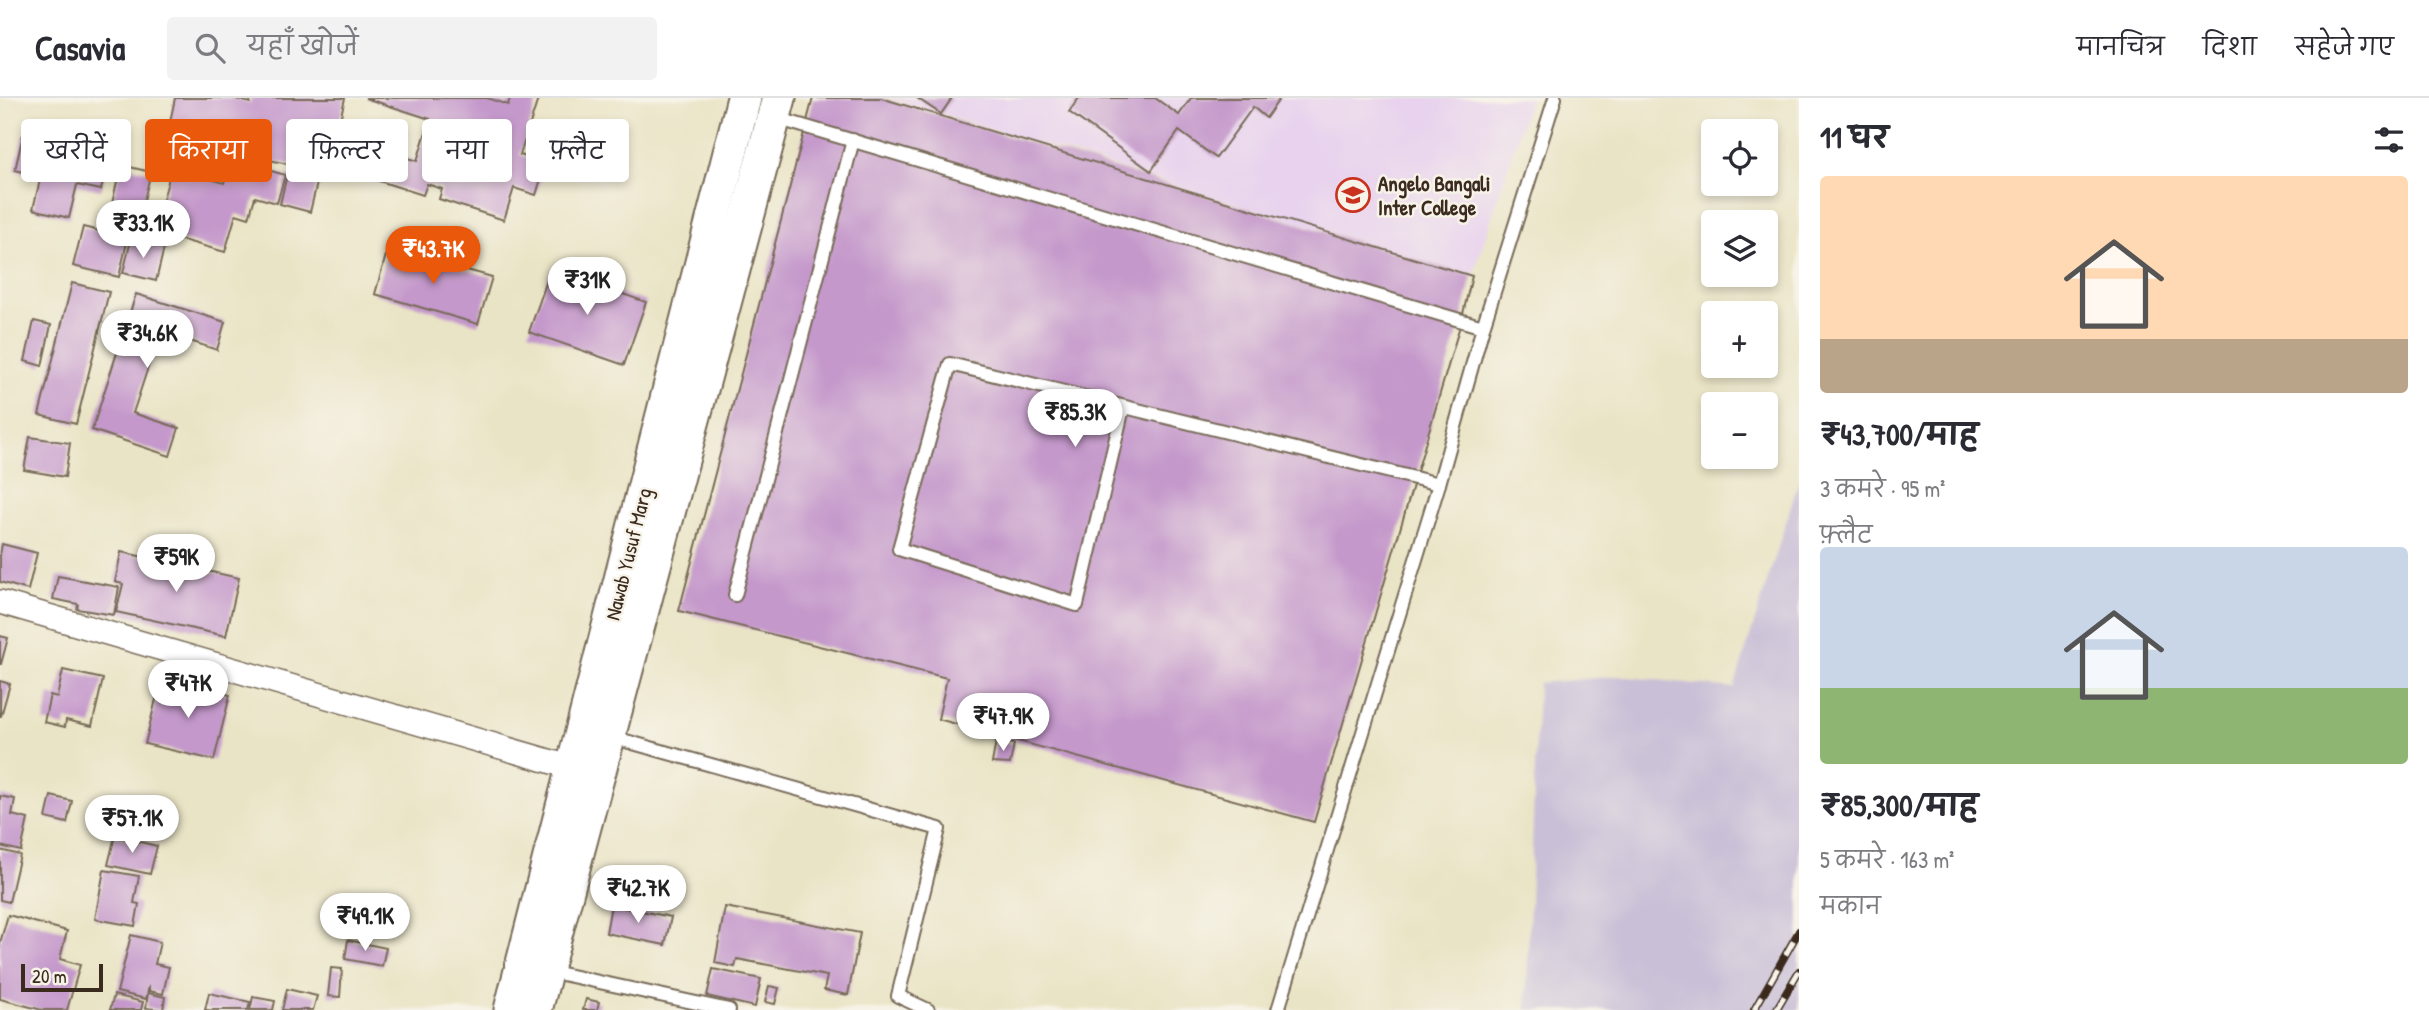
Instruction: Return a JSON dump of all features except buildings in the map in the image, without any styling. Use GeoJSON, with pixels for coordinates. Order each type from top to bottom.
{"type":"FeatureCollection","features":[{"type":"Feature","properties":{"kind":"main road","name":"Nawab Yusuf Marg"},"geometry":{"type":"LineString","coordinates":[[511,1010],[744,98]]}},
{"type":"Feature","properties":{"kind":"main road"},"geometry":{"type":"LineString","coordinates":[[535,1010],[776,108]]}},
{"type":"Feature","properties":{"kind":"street"},"geometry":{"type":"LineString","coordinates":[[0,602],[573,768]]}},
{"type":"Feature","properties":{"kind":"lane"},"geometry":{"type":"LineString","coordinates":[[1278,1010],[1439,484],[1483,327],[1555,98]]}},
{"type":"Feature","properties":{"kind":"lane"},"geometry":{"type":"LineString","coordinates":[[776,108],[853,140],[1483,327]]}},
{"type":"Feature","properties":{"kind":"lane"},"geometry":{"type":"LineString","coordinates":[[735,595],[853,140]]}},
{"type":"Feature","properties":{"kind":"lane"},"geometry":{"type":"LineString","coordinates":[[1123,408],[1077,605],[899,550],[950,364],[1439,484]]}},
{"type":"Feature","properties":{"kind":"lane"},"geometry":{"type":"LineString","coordinates":[[608,736],[939,829],[898,996],[928,1010]]}},
{"type":"Feature","properties":{"kind":"lane"},"geometry":{"type":"LineString","coordinates":[[545,970],[729,1010]]}},
{"type":"Feature","properties":{"kind":"shaded area","name":"Angelo Bangali Inter College"},"geometry":{"type":"Polygon","coordinates":[[[889,98],[1530,98],[1473,276],[889,98]]]}},
{"type":"Feature","properties":{"kind":"shaded area"},"geometry":{"type":"Polygon","coordinates":[[[1799,480],[1799,1010],[1526,1010],[1538,683],[1619,676],[1734,688],[1799,480]]]}},
{"type":"Feature","properties":{"kind":"railway"},"geometry":{"type":"LineString","coordinates":[[1754,1010],[1799,931]]}},
{"type":"Feature","properties":{"kind":"railway"},"geometry":{"type":"LineString","coordinates":[[1776,1010],[1799,971]]}},
{"type":"Feature","properties":{"kind":"place","name":"Angelo Bangali Inter College"},"geometry":{"type":"Point","coordinates":[1353,195]}}]}
